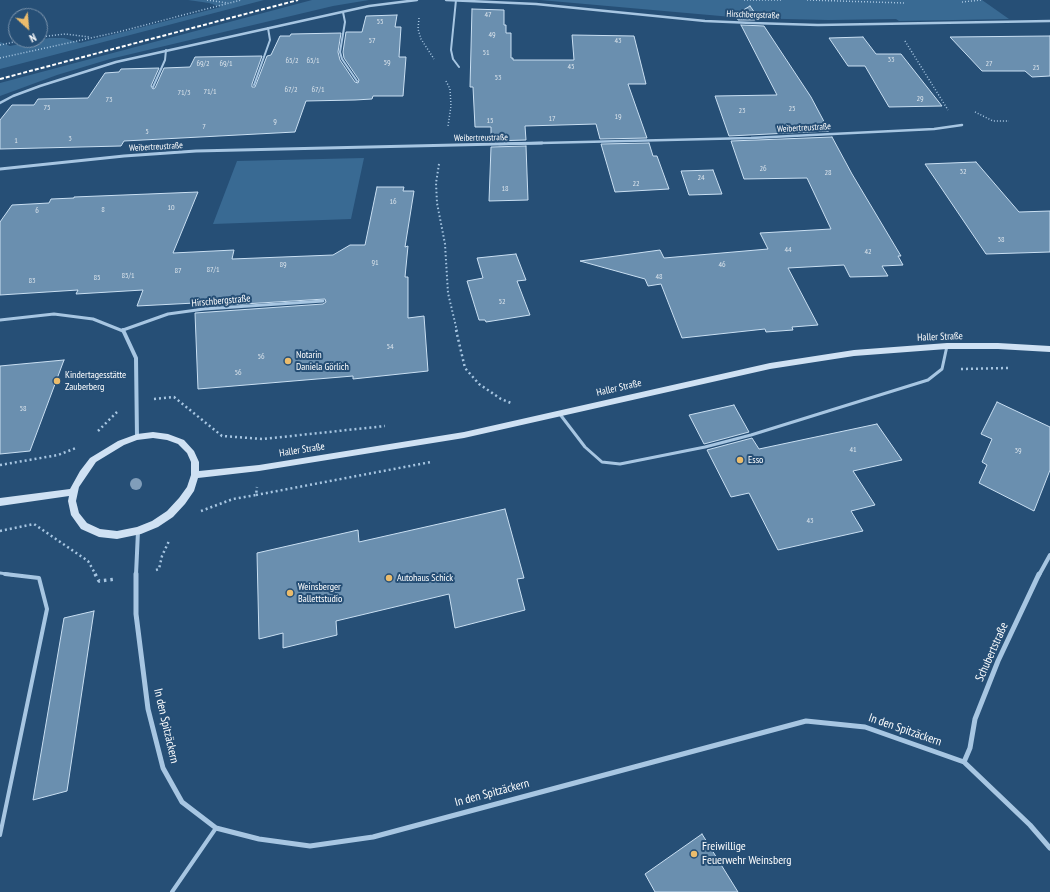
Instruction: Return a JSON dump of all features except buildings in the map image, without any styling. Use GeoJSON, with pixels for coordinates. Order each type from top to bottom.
{"type":"FeatureCollection","features":[{"type":"Feature","properties":{"kind":"street"},"geometry":{"type":"LineString","coordinates":[[0,103],[20,94],[86,72],[166,50],[343,12],[395,2],[417,0]]}},
{"type":"Feature","properties":{"kind":"street","name":"Hirschbergstraße"},"geometry":{"type":"LineString","coordinates":[[446,0],[595,9],[705,21],[818,25],[1050,21]]}},
{"type":"Feature","properties":{"kind":"street","name":"Weibertreustraße"},"geometry":{"type":"LineString","coordinates":[[0,169],[124,156],[196,152],[751,138],[934,129],[962,125]]}},
{"type":"Feature","properties":{"kind":"street","name":"Hirschbergstraße"},"geometry":{"type":"LineString","coordinates":[[123,330],[168,314],[204,309],[323,301]]}},
{"type":"Feature","properties":{"kind":"street"},"geometry":{"type":"LineString","coordinates":[[0,320],[54,314],[93,319],[123,330],[136,358],[137,437]]}},
{"type":"Feature","properties":{"kind":"street","name":"Haller Straße"},"geometry":{"type":"LineString","coordinates":[[196,475],[259,468],[464,436],[559,413],[770,366],[854,353],[947,346],[998,346],[1050,349]]}},
{"type":"Feature","properties":{"kind":"street"},"geometry":{"type":"LineString","coordinates":[[137,437],[168,437],[181,442],[190,450],[193,456],[196,475],[191,488],[170,514],[155,524],[138,531],[117,535],[99,533],[84,526],[75,515],[72,501],[75,486],[83,472],[93,460],[116,445],[137,437]]}},
{"type":"Feature","properties":{"kind":"street"},"geometry":{"type":"LineString","coordinates":[[0,502],[74,492]]}},
{"type":"Feature","properties":{"kind":"street","name":"In den Spitzäckern"},"geometry":{"type":"LineString","coordinates":[[138,531],[136,614],[148,709],[163,768],[182,802],[216,828],[259,839],[310,846],[373,837],[730,740],[806,721],[865,727],[964,762],[1030,825],[1050,848]]}},
{"type":"Feature","properties":{"kind":"street","name":"Schubertstraße"},"geometry":{"type":"LineString","coordinates":[[964,762],[970,748],[975,719],[998,661],[1037,578],[1050,555]]}},
{"type":"Feature","properties":{"kind":"lane"},"geometry":{"type":"LineString","coordinates":[[456,0],[451,50],[453,59],[459,67]]}},
{"type":"Feature","properties":{"kind":"lane"},"geometry":{"type":"LineString","coordinates":[[343,12],[345,22],[340,52],[342,59],[357,81]]}},
{"type":"Feature","properties":{"kind":"lane"},"geometry":{"type":"LineString","coordinates":[[254,85],[270,40],[268,28]]}},
{"type":"Feature","properties":{"kind":"lane"},"geometry":{"type":"LineString","coordinates":[[154,87],[164,64],[166,50]]}},
{"type":"Feature","properties":{"kind":"lane"},"geometry":{"type":"LineString","coordinates":[[559,413],[585,447],[602,462],[620,464],[705,447],[751,435],[928,380],[942,369],[947,346]]}},
{"type":"Feature","properties":{"kind":"lane"},"geometry":{"type":"LineString","coordinates":[[0,573],[39,578],[47,609],[0,835]]}},
{"type":"Feature","properties":{"kind":"lane"},"geometry":{"type":"LineString","coordinates":[[172,892],[216,828]]}},
{"type":"Feature","properties":{"kind":"path"},"geometry":{"type":"LineString","coordinates":[[207,0],[230,3]]}},
{"type":"Feature","properties":{"kind":"path"},"geometry":{"type":"LineString","coordinates":[[0,58],[241,0]]}},
{"type":"Feature","properties":{"kind":"path"},"geometry":{"type":"LineString","coordinates":[[744,0],[783,0]]}},
{"type":"Feature","properties":{"kind":"path"},"geometry":{"type":"LineString","coordinates":[[807,0],[887,1],[911,4]]}},
{"type":"Feature","properties":{"kind":"path"},"geometry":{"type":"LineString","coordinates":[[962,2],[981,0]]}},
{"type":"Feature","properties":{"kind":"path"},"geometry":{"type":"LineString","coordinates":[[896,24],[949,111]]}},
{"type":"Feature","properties":{"kind":"path"},"geometry":{"type":"LineString","coordinates":[[48,36],[65,34],[92,37]]}},
{"type":"Feature","properties":{"kind":"path"},"geometry":{"type":"LineString","coordinates":[[448,126],[452,106]]}},
{"type":"Feature","properties":{"kind":"path"},"geometry":{"type":"LineString","coordinates":[[436,183],[437,203],[445,244],[448,293],[465,368],[479,384],[501,399],[519,406],[535,419]]}},
{"type":"Feature","properties":{"kind":"path"},"geometry":{"type":"LineString","coordinates":[[942,369],[1011,368]]}},
{"type":"Feature","properties":{"kind":"path"},"geometry":{"type":"LineString","coordinates":[[96,434],[122,406],[136,401],[174,397],[222,436],[263,440],[390,425]]}},
{"type":"Feature","properties":{"kind":"path"},"geometry":{"type":"LineString","coordinates":[[256,495],[263,440]]}},
{"type":"Feature","properties":{"kind":"path"},"geometry":{"type":"LineString","coordinates":[[0,465],[58,455],[79,447]]}},
{"type":"Feature","properties":{"kind":"path"},"geometry":{"type":"LineString","coordinates":[[200,511],[233,499],[432,462]]}},
{"type":"Feature","properties":{"kind":"path"},"geometry":{"type":"LineString","coordinates":[[0,531],[34,524],[88,561],[99,580],[136,576],[159,569],[162,556],[173,534]]}},
{"type":"Feature","properties":{"kind":"shaded area"},"geometry":{"type":"Polygon","coordinates":[[[188,0],[264,0],[0,69],[0,42],[8,45],[8,48],[48,48],[49,38],[64,38],[80,43],[221,7],[209,3],[188,0]]]}},
{"type":"Feature","properties":{"kind":"shaded area"},"geometry":{"type":"Polygon","coordinates":[[[312,0],[369,0],[333,6],[110,59],[57,75],[0,96],[0,83],[312,0]]]}},
{"type":"Feature","properties":{"kind":"shaded area"},"geometry":{"type":"Polygon","coordinates":[[[540,0],[982,0],[1009,19],[899,21],[896,19],[829,20],[743,18],[540,0]]]}},
{"type":"Feature","properties":{"kind":"shaded area"},"geometry":{"type":"Polygon","coordinates":[[[364,158],[351,219],[213,224],[237,161],[364,158]]]}},
{"type":"Feature","properties":{"kind":"railway"},"geometry":{"type":"LineString","coordinates":[[0,79],[298,0]]}},
{"type":"Feature","properties":{"kind":"place","name":"Notarin Daniela Görlich"},"geometry":{"type":"Point","coordinates":[288,361]}},
{"type":"Feature","properties":{"kind":"place","name":"Kindertagesstätte Zauberberg"},"geometry":{"type":"Point","coordinates":[57,381]}},
{"type":"Feature","properties":{"kind":"place","name":"Esso"},"geometry":{"type":"Point","coordinates":[740,460]}},
{"type":"Feature","properties":{"kind":"place","name":"Autohaus Schick"},"geometry":{"type":"Point","coordinates":[389,578]}},
{"type":"Feature","properties":{"kind":"place","name":"Weinsberger Ballettstudio"},"geometry":{"type":"Point","coordinates":[290,593]}},
{"type":"Feature","properties":{"kind":"place","name":"Freiwillige Feuerwehr Weinsberg"},"geometry":{"type":"Point","coordinates":[694,854]}}]}
